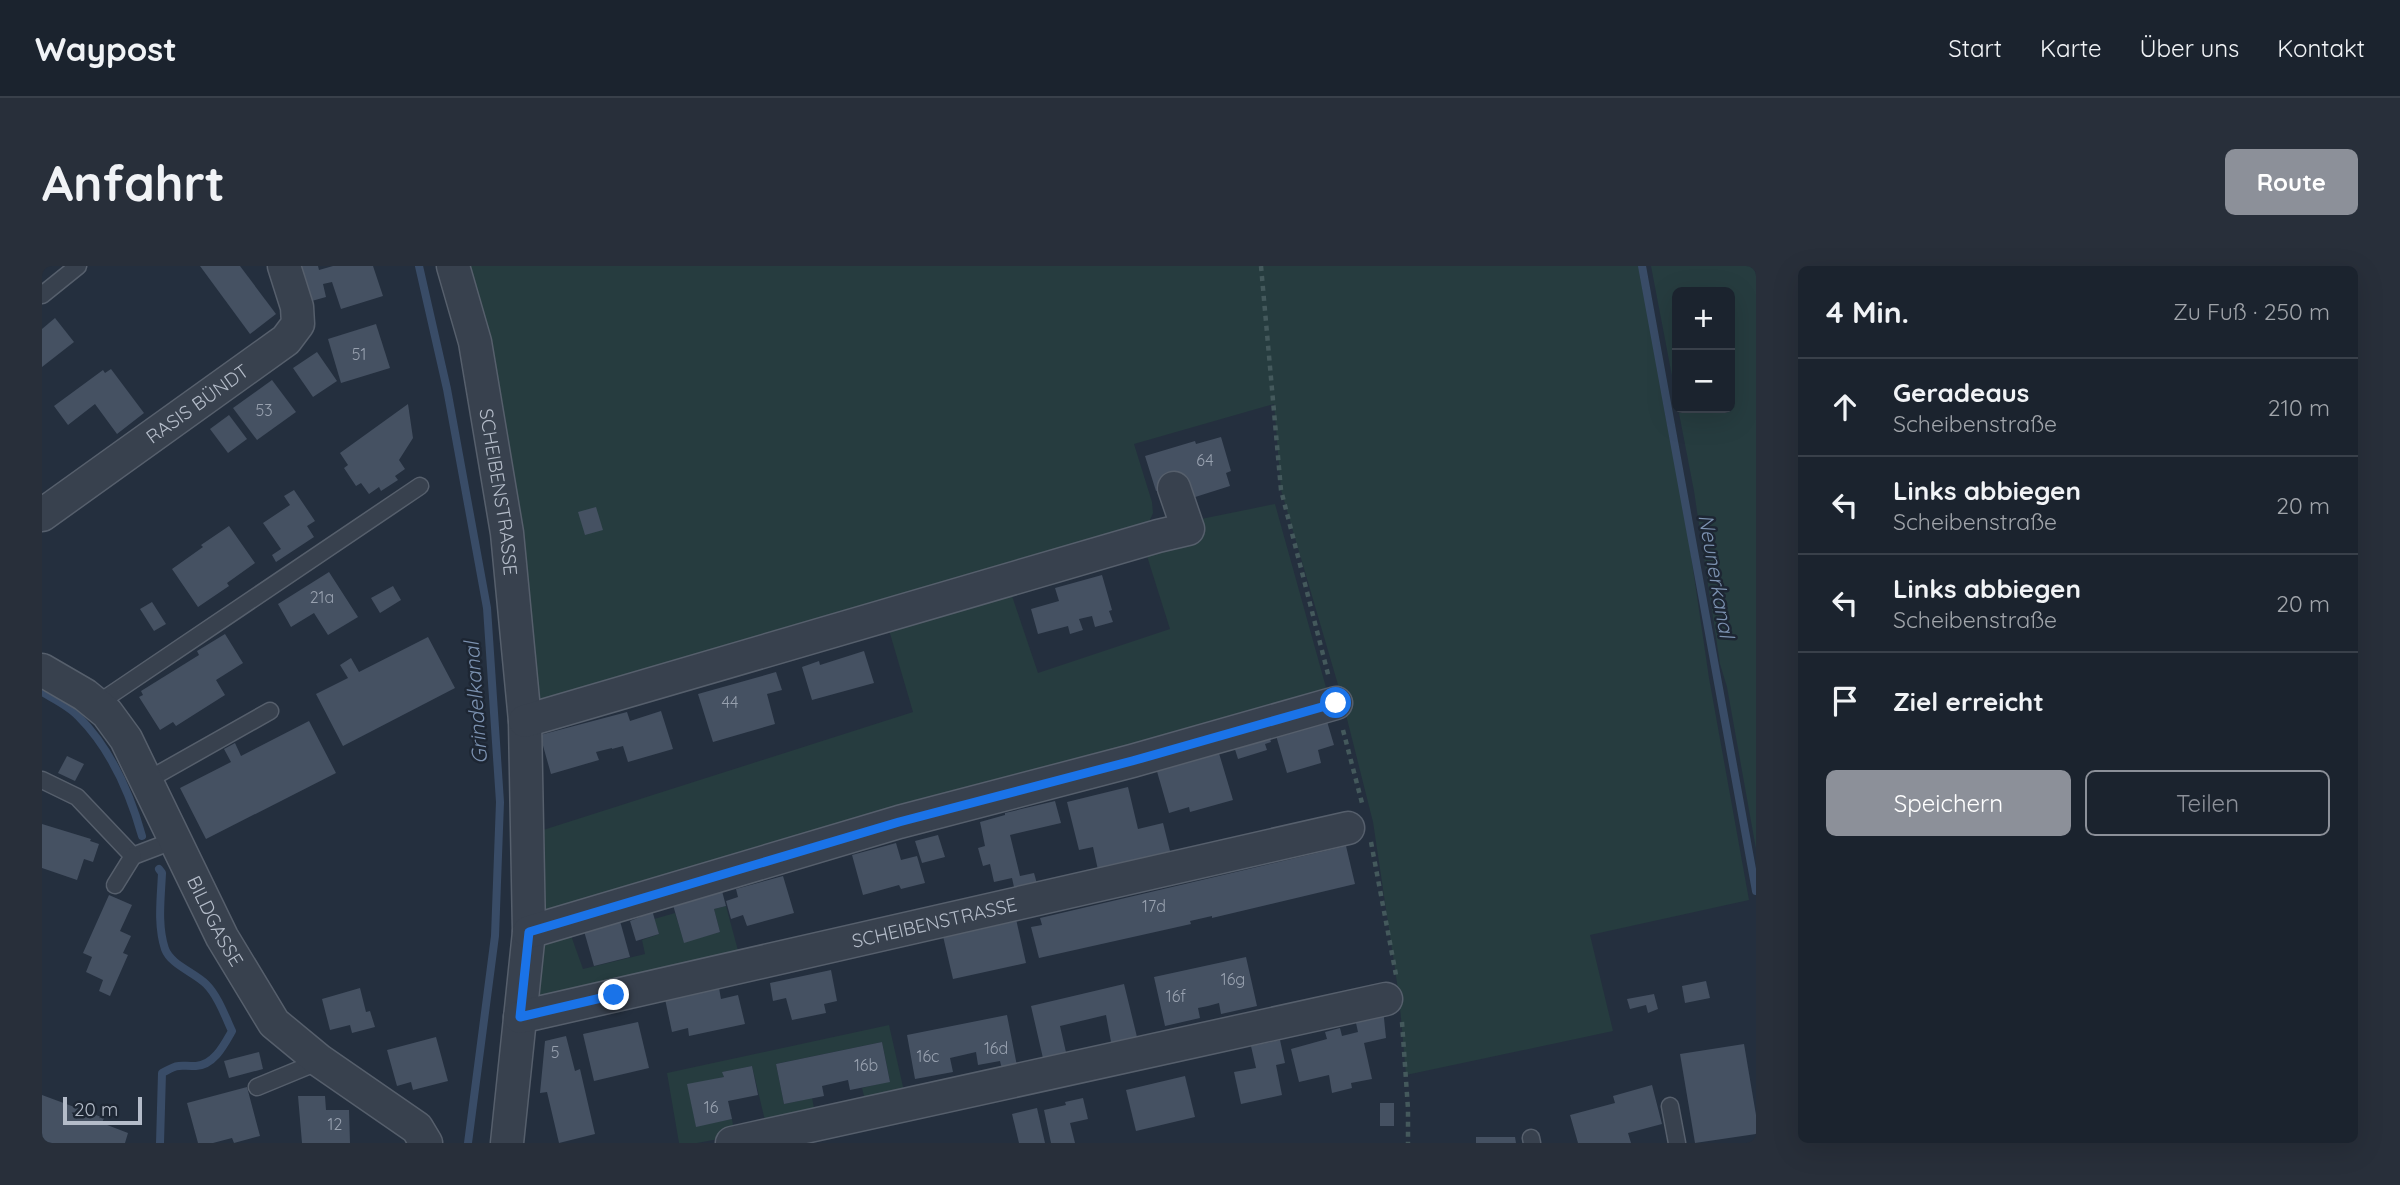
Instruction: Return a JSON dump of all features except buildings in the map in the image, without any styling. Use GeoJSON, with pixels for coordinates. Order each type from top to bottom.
{"type":"FeatureCollection","features":[{"type":"Feature","properties":{"kind":"street","name":"RASIS BÜNDT"},"geometry":{"type":"LineString","coordinates":[[42,515],[286,340],[298,324],[297,307],[284,266]]}},
{"type":"Feature","properties":{"kind":"street","name":"SCHEIBENSTRASSE"},"geometry":{"type":"LineString","coordinates":[[453,266],[475,342],[507,533],[526,721],[529,932],[507,1143]]}},
{"type":"Feature","properties":{"kind":"street"},"geometry":{"type":"LineString","coordinates":[[526,721],[1188,529],[1174,488]]}},
{"type":"Feature","properties":{"kind":"street","name":"BILDGASSE"},"geometry":{"type":"LineString","coordinates":[[42,670],[97,704],[126,739],[222,937],[274,1023],[320,1062],[417,1128],[426,1143]]}},
{"type":"Feature","properties":{"kind":"street"},"geometry":{"type":"LineString","coordinates":[[529,932],[899,822],[1132,761],[1336,703]]}},
{"type":"Feature","properties":{"kind":"street","name":"SCHEIBENSTRASSE"},"geometry":{"type":"LineString","coordinates":[[520,1017],[1348,828]]}},
{"type":"Feature","properties":{"kind":"street"},"geometry":{"type":"LineString","coordinates":[[732,1143],[1385,999]]}},
{"type":"Feature","properties":{"kind":"lane"},"geometry":{"type":"LineString","coordinates":[[42,295],[78,266]]}},
{"type":"Feature","properties":{"kind":"lane"},"geometry":{"type":"LineString","coordinates":[[97,704],[420,486]]}},
{"type":"Feature","properties":{"kind":"lane"},"geometry":{"type":"LineString","coordinates":[[146,781],[270,711]]}},
{"type":"Feature","properties":{"kind":"lane"},"geometry":{"type":"LineString","coordinates":[[42,780],[77,797],[133,856]]}},
{"type":"Feature","properties":{"kind":"lane"},"geometry":{"type":"LineString","coordinates":[[115,885],[133,856],[175,840]]}},
{"type":"Feature","properties":{"kind":"lane"},"geometry":{"type":"LineString","coordinates":[[257,1087],[320,1062]]}},
{"type":"Feature","properties":{"kind":"lane"},"geometry":{"type":"LineString","coordinates":[[1670,1106],[1677,1143]]}},
{"type":"Feature","properties":{"kind":"green space"},"geometry":{"type":"Polygon","coordinates":[[[453,266],[1643,266],[1676,453],[1709,678],[1749,900],[1590,935],[1613,1031],[1406,1075],[1399,996],[1373,822],[1341,695],[1281,490],[1274,404],[1134,444],[1152,502],[1153,513],[1147,527],[525,721],[453,266]]]}},
{"type":"Feature","properties":{"kind":"green space"},"geometry":{"type":"Polygon","coordinates":[[[1651,266],[1756,266],[1756,849],[1727,687],[1720,664],[1694,491],[1679,413],[1735,413],[1735,287],[1672,287],[1672,376],[1651,266]]]}},
{"type":"Feature","properties":{"kind":"green space"},"geometry":{"type":"Polygon","coordinates":[[[1275,504],[1327,691],[543,916],[540,831],[913,712],[889,630],[1011,593],[1038,673],[1170,629],[1146,553],[1204,535],[1201,519],[1275,504]]]}},
{"type":"Feature","properties":{"kind":"green space"},"geometry":{"type":"Polygon","coordinates":[[[726,906],[740,958],[531,1006],[537,940],[569,930],[583,969],[645,954],[642,940],[659,934],[654,919],[675,913],[684,942],[720,932],[714,909],[726,906]]]}},
{"type":"Feature","properties":{"kind":"green space"},"geometry":{"type":"Polygon","coordinates":[[[889,1025],[906,1100],[867,1108],[862,1088],[890,1081],[882,1042],[776,1064],[784,1104],[812,1098],[816,1118],[767,1129],[752,1066],[723,1072],[724,1077],[688,1085],[696,1126],[732,1119],[735,1136],[697,1143],[679,1143],[667,1073],[889,1025]]]}},
{"type":"Feature","properties":{"kind":"waterway","name":"Grindelkanal"},"geometry":{"type":"LineString","coordinates":[[419,266],[447,389],[487,608],[500,802],[495,936],[468,1143]]}},
{"type":"Feature","properties":{"kind":"waterway","name":"Neunerkanal"},"geometry":{"type":"LineString","coordinates":[[1642,266],[1756,891]]}},
{"type":"Feature","properties":{"kind":"waterway"},"geometry":{"type":"LineString","coordinates":[[42,692],[74,712],[100,742],[118,772],[142,836]]}},
{"type":"Feature","properties":{"kind":"waterway"},"geometry":{"type":"LineString","coordinates":[[159,869],[162,873],[160,921],[165,949],[172,960],[210,989],[232,1031],[218,1053],[208,1062],[196,1066],[176,1066],[162,1073],[160,1143]]}},
{"type":"Feature","properties":{"kind":"route"},"geometry":{"type":"LineString","coordinates":[[614,995],[520,1017],[529,932],[899,822],[1132,761],[1336,703]]}}]}
